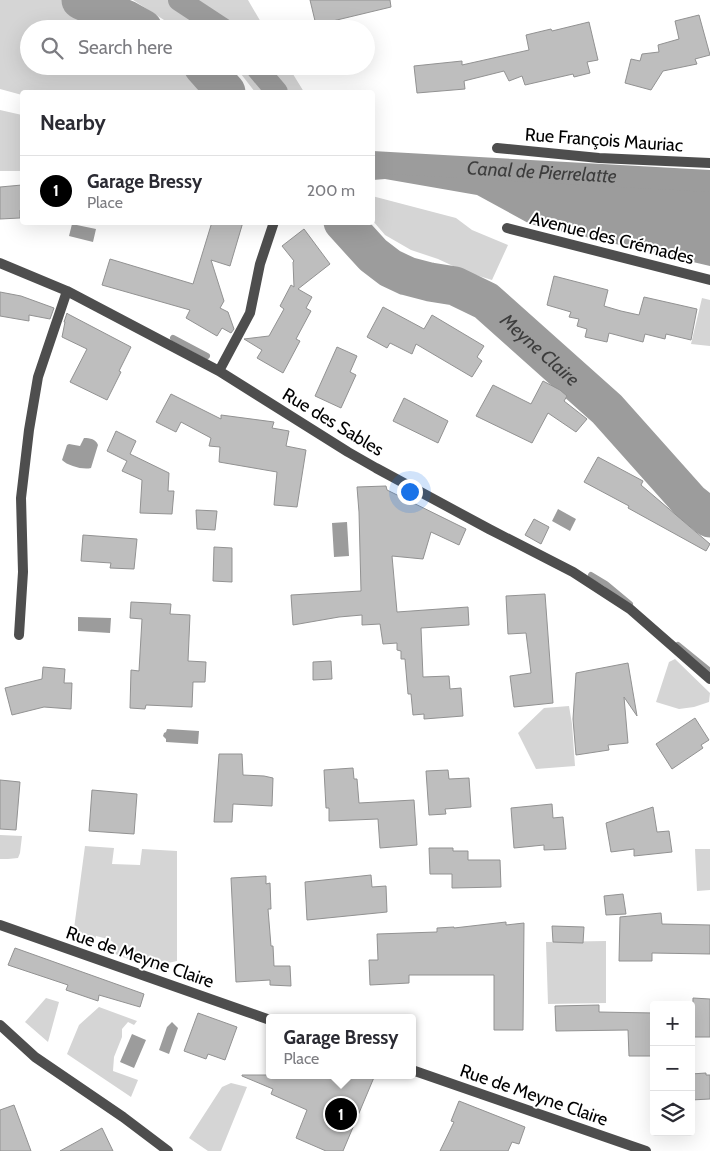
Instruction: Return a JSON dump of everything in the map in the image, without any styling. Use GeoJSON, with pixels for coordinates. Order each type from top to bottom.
{"type":"FeatureCollection","features":[{"type":"Feature","properties":{"kind":"street","name":"Rue François Mauriac"},"geometry":{"type":"LineString","coordinates":[[497,148],[599,158],[710,163]]}},
{"type":"Feature","properties":{"kind":"street"},"geometry":{"type":"LineString","coordinates":[[219,371],[250,313],[260,264],[273,225]]}},
{"type":"Feature","properties":{"kind":"street","name":"Avenue des Crémades"},"geometry":{"type":"LineString","coordinates":[[507,228],[710,280]]}},
{"type":"Feature","properties":{"kind":"street","name":"Rue des Sables"},"geometry":{"type":"LineString","coordinates":[[0,263],[67,291],[219,371],[362,460],[573,572],[630,609],[710,679]]}},
{"type":"Feature","properties":{"kind":"street"},"geometry":{"type":"LineString","coordinates":[[18,636],[23,572],[21,498],[29,430],[38,377],[67,291]]}},
{"type":"Feature","properties":{"kind":"street","name":"Rue de Meyne Claire"},"geometry":{"type":"LineString","coordinates":[[0,926],[266,1019]]}},
{"type":"Feature","properties":{"kind":"street"},"geometry":{"type":"LineString","coordinates":[[0,1025],[35,1057],[123,1117],[168,1151]]}},
{"type":"Feature","properties":{"kind":"street","name":"Rue de Meyne Claire"},"geometry":{"type":"LineString","coordinates":[[416,1071],[646,1151]]}},
{"type":"Feature","properties":{"kind":"shaded area"},"geometry":{"type":"Polygon","coordinates":[[[0,0],[62,0],[104,20],[20,20],[20,75],[197,75],[211,90],[20,90],[20,94],[0,89],[0,0]]]}},
{"type":"Feature","properties":{"kind":"shaded area"},"geometry":{"type":"Polygon","coordinates":[[[133,0],[248,0],[260,20],[164,20],[133,0]]]}},
{"type":"Feature","properties":{"kind":"shaded area"},"geometry":{"type":"Polygon","coordinates":[[[242,75],[294,75],[303,90],[253,90],[242,75]]]}},
{"type":"Feature","properties":{"kind":"shaded area"},"geometry":{"type":"Polygon","coordinates":[[[0,110],[20,115],[20,171],[0,171],[0,110]]]}},
{"type":"Feature","properties":{"kind":"shaded area"},"geometry":{"type":"Polygon","coordinates":[[[375,167],[520,175],[599,185],[710,191],[710,266],[530,224],[477,195],[385,179],[375,180],[375,167]]]}},
{"type":"Feature","properties":{"kind":"shaded area"},"geometry":{"type":"Polygon","coordinates":[[[375,197],[456,218],[472,230],[508,245],[492,280],[466,272],[438,259],[411,250],[385,235],[375,223],[375,197]]]}},
{"type":"Feature","properties":{"kind":"shaded area"},"geometry":{"type":"Polygon","coordinates":[[[72,225],[96,229],[93,242],[69,236],[72,225]]]}},
{"type":"Feature","properties":{"kind":"shaded area"},"geometry":{"type":"Polygon","coordinates":[[[702,298],[710,300],[710,346],[691,344],[702,298]]]}},
{"type":"Feature","properties":{"kind":"shaded area"},"geometry":{"type":"Polygon","coordinates":[[[84,438],[96,441],[98,445],[91,468],[76,467],[62,460],[67,445],[80,446],[84,438]]]}},
{"type":"Feature","properties":{"kind":"shaded area"},"geometry":{"type":"Polygon","coordinates":[[[558,509],[576,519],[570,531],[552,521],[558,509]]]}},
{"type":"Feature","properties":{"kind":"shaded area"},"geometry":{"type":"Polygon","coordinates":[[[347,522],[349,556],[334,557],[332,523],[347,522]]]}},
{"type":"Feature","properties":{"kind":"shaded area"},"geometry":{"type":"Polygon","coordinates":[[[78,617],[111,618],[110,633],[78,631],[78,617]]]}},
{"type":"Feature","properties":{"kind":"shaded area"},"geometry":{"type":"Polygon","coordinates":[[[675,659],[710,693],[709,702],[679,709],[656,702],[669,662],[675,659]]]}},
{"type":"Feature","properties":{"kind":"shaded area"},"geometry":{"type":"Polygon","coordinates":[[[569,706],[575,766],[536,769],[518,733],[544,708],[569,706]]]}},
{"type":"Feature","properties":{"kind":"shaded area"},"geometry":{"type":"Polygon","coordinates":[[[167,729],[199,731],[198,744],[166,742],[163,736],[167,729]]]}},
{"type":"Feature","properties":{"kind":"shaded area"},"geometry":{"type":"Polygon","coordinates":[[[0,835],[22,836],[18,858],[0,859],[0,835]]]}},
{"type":"Feature","properties":{"kind":"shaded area"},"geometry":{"type":"Polygon","coordinates":[[[85,846],[114,848],[112,864],[140,865],[142,849],[177,851],[177,961],[168,963],[164,973],[110,952],[113,942],[108,939],[96,936],[94,943],[73,936],[85,846]]]}},
{"type":"Feature","properties":{"kind":"shaded area"},"geometry":{"type":"Polygon","coordinates":[[[695,849],[710,849],[710,890],[697,891],[695,849]]]}},
{"type":"Feature","properties":{"kind":"shaded area"},"geometry":{"type":"Polygon","coordinates":[[[606,941],[606,1003],[548,1004],[546,942],[606,941]]]}},
{"type":"Feature","properties":{"kind":"shaded area"},"geometry":{"type":"Polygon","coordinates":[[[46,998],[59,1002],[48,1042],[25,1022],[46,998]]]}},
{"type":"Feature","properties":{"kind":"shaded area"},"geometry":{"type":"Polygon","coordinates":[[[99,1007],[137,1021],[134,1025],[128,1022],[122,1029],[122,1037],[114,1057],[113,1071],[138,1080],[131,1097],[67,1054],[79,1025],[99,1007]]]}},
{"type":"Feature","properties":{"kind":"shaded area"},"geometry":{"type":"Polygon","coordinates":[[[172,1022],[178,1028],[169,1054],[159,1050],[167,1027],[172,1022]]]}},
{"type":"Feature","properties":{"kind":"shaded area"},"geometry":{"type":"Polygon","coordinates":[[[132,1034],[146,1040],[134,1068],[120,1062],[132,1034]]]}},
{"type":"Feature","properties":{"kind":"shaded area"},"geometry":{"type":"Polygon","coordinates":[[[231,1083],[247,1087],[221,1151],[208,1151],[189,1138],[222,1087],[231,1083]]]}},
{"type":"Feature","properties":{"kind":"building"},"geometry":{"type":"Polygon","coordinates":[[[310,0],[390,0],[391,7],[337,20],[315,20],[310,0]]]}},
{"type":"Feature","properties":{"kind":"building"},"geometry":{"type":"Polygon","coordinates":[[[699,15],[710,55],[695,59],[697,64],[663,71],[651,90],[625,83],[631,59],[640,61],[642,54],[659,52],[658,45],[679,39],[675,21],[699,15]]]}},
{"type":"Feature","properties":{"kind":"building"},"geometry":{"type":"Polygon","coordinates":[[[589,22],[598,60],[587,62],[590,73],[574,77],[573,74],[525,85],[522,76],[509,81],[504,71],[464,81],[465,89],[417,93],[414,66],[462,61],[462,65],[529,50],[526,35],[589,22]]]}},
{"type":"Feature","properties":{"kind":"building"},"geometry":{"type":"Polygon","coordinates":[[[20,185],[20,218],[0,219],[0,187],[20,185]]]}},
{"type":"Feature","properties":{"kind":"building"},"geometry":{"type":"Polygon","coordinates":[[[211,225],[242,225],[230,266],[211,260],[224,301],[220,308],[228,312],[234,329],[231,333],[222,328],[217,336],[186,318],[190,310],[102,285],[110,259],[193,284],[211,225]]]}},
{"type":"Feature","properties":{"kind":"building"},"geometry":{"type":"Polygon","coordinates":[[[304,229],[330,264],[298,289],[312,297],[306,308],[311,311],[296,339],[300,341],[283,373],[257,358],[262,350],[244,339],[269,336],[284,309],[280,306],[291,285],[294,287],[294,261],[282,246],[304,229]]]}},
{"type":"Feature","properties":{"kind":"building"},"geometry":{"type":"Polygon","coordinates":[[[554,276],[608,290],[604,306],[621,311],[639,315],[644,297],[697,309],[691,340],[666,334],[665,339],[645,334],[643,342],[609,333],[607,342],[585,337],[587,329],[577,326],[579,319],[569,317],[571,312],[547,305],[554,276]]]}},
{"type":"Feature","properties":{"kind":"building"},"geometry":{"type":"Polygon","coordinates":[[[0,292],[21,296],[54,308],[50,319],[29,315],[29,321],[0,316],[0,292]]]}},
{"type":"Feature","properties":{"kind":"building"},"geometry":{"type":"Polygon","coordinates":[[[383,307],[424,329],[432,315],[484,346],[477,357],[482,361],[472,377],[416,344],[412,354],[390,343],[387,348],[367,337],[383,307]]]}},
{"type":"Feature","properties":{"kind":"building"},"geometry":{"type":"Polygon","coordinates":[[[67,313],[131,347],[107,400],[70,382],[87,349],[62,337],[67,313]]]}},
{"type":"Feature","properties":{"kind":"building"},"geometry":{"type":"Polygon","coordinates":[[[337,347],[357,356],[350,372],[356,375],[341,408],[315,396],[337,347]]]}},
{"type":"Feature","properties":{"kind":"building"},"geometry":{"type":"Polygon","coordinates":[[[543,381],[567,396],[564,401],[587,419],[576,432],[548,413],[532,443],[476,416],[493,385],[531,404],[543,381]]]}},
{"type":"Feature","properties":{"kind":"building"},"geometry":{"type":"Polygon","coordinates":[[[171,394],[221,419],[221,415],[274,422],[272,428],[289,431],[286,446],[306,450],[297,507],[274,505],[277,472],[219,462],[220,447],[209,446],[211,438],[181,422],[176,432],[156,422],[171,394]]]}},
{"type":"Feature","properties":{"kind":"building"},"geometry":{"type":"Polygon","coordinates":[[[404,398],[448,421],[438,443],[393,421],[404,398]]]}},
{"type":"Feature","properties":{"kind":"building"},"geometry":{"type":"Polygon","coordinates":[[[116,431],[136,441],[130,454],[169,473],[168,491],[174,491],[172,514],[140,513],[142,480],[122,471],[127,461],[107,451],[116,431]]]}},
{"type":"Feature","properties":{"kind":"building"},"geometry":{"type":"Polygon","coordinates":[[[598,457],[643,481],[641,485],[710,544],[706,551],[584,482],[598,457]]]}},
{"type":"Feature","properties":{"kind":"building"},"geometry":{"type":"Polygon","coordinates":[[[386,486],[387,490],[466,529],[459,545],[431,532],[423,559],[392,556],[397,612],[468,607],[469,625],[421,628],[423,677],[449,676],[450,689],[461,688],[463,716],[424,719],[424,714],[413,715],[411,694],[408,694],[405,659],[401,659],[401,651],[397,650],[397,643],[383,644],[380,624],[362,625],[362,615],[293,625],[291,595],[361,591],[357,487],[386,486]]]}},
{"type":"Feature","properties":{"kind":"building"},"geometry":{"type":"Polygon","coordinates":[[[196,510],[217,511],[215,530],[197,529],[196,510]]]}},
{"type":"Feature","properties":{"kind":"building"},"geometry":{"type":"Polygon","coordinates":[[[534,519],[549,527],[541,544],[525,535],[534,519]]]}},
{"type":"Feature","properties":{"kind":"building"},"geometry":{"type":"Polygon","coordinates":[[[83,535],[137,539],[134,569],[110,568],[111,563],[81,561],[83,535]]]}},
{"type":"Feature","properties":{"kind":"building"},"geometry":{"type":"Polygon","coordinates":[[[214,547],[232,548],[232,582],[213,581],[214,547]]]}},
{"type":"Feature","properties":{"kind":"building"},"geometry":{"type":"Polygon","coordinates":[[[545,594],[553,703],[514,707],[510,676],[531,673],[526,633],[508,634],[506,596],[545,594]]]}},
{"type":"Feature","properties":{"kind":"building"},"geometry":{"type":"Polygon","coordinates":[[[131,602],[171,604],[170,614],[190,615],[188,661],[206,662],[205,682],[193,682],[192,707],[146,705],[145,709],[130,708],[131,670],[139,671],[142,619],[130,618],[131,602]]]}},
{"type":"Feature","properties":{"kind":"building"},"geometry":{"type":"Polygon","coordinates":[[[331,661],[332,679],[313,680],[313,662],[331,661]]]}},
{"type":"Feature","properties":{"kind":"building"},"geometry":{"type":"Polygon","coordinates":[[[628,663],[637,716],[624,697],[628,743],[608,745],[609,750],[576,755],[573,719],[576,673],[628,663]]]}},
{"type":"Feature","properties":{"kind":"building"},"geometry":{"type":"Polygon","coordinates":[[[43,667],[65,669],[64,683],[72,683],[71,709],[44,707],[12,715],[5,688],[42,679],[43,667]]]}},
{"type":"Feature","properties":{"kind":"building"},"geometry":{"type":"Polygon","coordinates":[[[695,718],[709,740],[701,745],[703,748],[672,769],[656,744],[695,718]]]}},
{"type":"Feature","properties":{"kind":"building"},"geometry":{"type":"Polygon","coordinates":[[[219,754],[242,754],[243,775],[273,778],[272,806],[233,804],[232,822],[214,822],[219,754]]]}},
{"type":"Feature","properties":{"kind":"building"},"geometry":{"type":"Polygon","coordinates":[[[353,768],[354,779],[357,779],[359,803],[414,800],[417,845],[380,848],[378,819],[329,821],[329,808],[326,808],[324,770],[353,768]]]}},
{"type":"Feature","properties":{"kind":"building"},"geometry":{"type":"Polygon","coordinates":[[[448,770],[449,779],[469,778],[471,807],[445,809],[446,814],[429,815],[426,771],[448,770]]]}},
{"type":"Feature","properties":{"kind":"building"},"geometry":{"type":"Polygon","coordinates":[[[0,780],[20,782],[16,830],[0,829],[0,780]]]}},
{"type":"Feature","properties":{"kind":"building"},"geometry":{"type":"Polygon","coordinates":[[[92,790],[137,794],[134,834],[89,831],[92,790]]]}},
{"type":"Feature","properties":{"kind":"building"},"geometry":{"type":"Polygon","coordinates":[[[552,804],[553,818],[563,817],[566,849],[544,850],[544,845],[514,848],[511,808],[552,804]]]}},
{"type":"Feature","properties":{"kind":"building"},"geometry":{"type":"Polygon","coordinates":[[[653,807],[657,832],[669,831],[672,852],[634,856],[634,849],[611,852],[606,823],[653,807]]]}},
{"type":"Feature","properties":{"kind":"building"},"geometry":{"type":"Polygon","coordinates":[[[429,848],[453,848],[453,851],[468,851],[468,860],[500,860],[501,887],[452,888],[452,874],[430,874],[429,848]]]}},
{"type":"Feature","properties":{"kind":"building"},"geometry":{"type":"Polygon","coordinates":[[[371,875],[372,887],[386,886],[387,912],[307,920],[305,882],[371,875]]]}},
{"type":"Feature","properties":{"kind":"building"},"geometry":{"type":"Polygon","coordinates":[[[266,876],[266,884],[270,883],[271,909],[268,909],[274,966],[290,966],[291,986],[270,985],[270,980],[236,982],[231,878],[266,876]]]}},
{"type":"Feature","properties":{"kind":"building"},"geometry":{"type":"Polygon","coordinates":[[[623,894],[626,914],[606,915],[604,896],[623,894]]]}},
{"type":"Feature","properties":{"kind":"building"},"geometry":{"type":"Polygon","coordinates":[[[661,913],[662,924],[710,925],[710,954],[652,953],[652,961],[619,961],[620,917],[661,913]]]}},
{"type":"Feature","properties":{"kind":"building"},"geometry":{"type":"Polygon","coordinates":[[[506,922],[506,925],[524,923],[523,1030],[494,1030],[494,975],[409,975],[409,983],[370,985],[369,960],[378,960],[377,934],[437,932],[437,928],[506,922]]]}},
{"type":"Feature","properties":{"kind":"building"},"geometry":{"type":"Polygon","coordinates":[[[552,926],[584,927],[583,943],[553,942],[552,926]]]}},
{"type":"Feature","properties":{"kind":"building"},"geometry":{"type":"Polygon","coordinates":[[[15,948],[144,994],[140,1007],[99,995],[98,1001],[66,990],[68,985],[8,965],[15,948]]]}},
{"type":"Feature","properties":{"kind":"building"},"geometry":{"type":"Polygon","coordinates":[[[693,998],[710,999],[710,1037],[695,1037],[695,1001],[693,1001],[693,998]]]}},
{"type":"Feature","properties":{"kind":"building"},"geometry":{"type":"Polygon","coordinates":[[[599,1005],[599,1012],[650,1013],[650,1056],[629,1056],[628,1030],[556,1031],[555,1006],[599,1005]]]}},
{"type":"Feature","properties":{"kind":"building"},"geometry":{"type":"Polygon","coordinates":[[[198,1013],[237,1027],[225,1060],[208,1054],[206,1059],[184,1051],[198,1013]]]}},
{"type":"Feature","properties":{"kind":"building"},"geometry":{"type":"Polygon","coordinates":[[[706,1073],[706,1075],[710,1075],[710,1099],[695,1100],[695,1074],[706,1073]]]}},
{"type":"Feature","properties":{"kind":"building"},"geometry":{"type":"Polygon","coordinates":[[[266,1075],[266,1079],[373,1079],[343,1151],[326,1151],[296,1138],[307,1110],[271,1094],[273,1089],[242,1076],[266,1075]]]}},
{"type":"Feature","properties":{"kind":"building"},"geometry":{"type":"Polygon","coordinates":[[[459,1101],[525,1127],[519,1144],[512,1142],[508,1151],[440,1151],[454,1122],[451,1121],[459,1101]]]}},
{"type":"Feature","properties":{"kind":"building"},"geometry":{"type":"Polygon","coordinates":[[[14,1105],[31,1151],[0,1151],[0,1110],[14,1105]]]}},
{"type":"Feature","properties":{"kind":"building"},"geometry":{"type":"Polygon","coordinates":[[[102,1128],[113,1151],[60,1151],[102,1128]]]}},
{"type":"Feature","properties":{"kind":"waterway","name":"Meyne Claire"},"geometry":{"type":"LineString","coordinates":[[81,0],[127,20]]}},
{"type":"Feature","properties":{"kind":"waterway","name":"Canal de Pierrelatte"},"geometry":{"type":"LineString","coordinates":[[179,0],[209,20]]}},
{"type":"Feature","properties":{"kind":"waterway","name":"Meyne Claire"},"geometry":{"type":"LineString","coordinates":[[211,75],[224,90]]}},
{"type":"Feature","properties":{"kind":"waterway","name":"Canal de Pierrelatte"},"geometry":{"type":"LineString","coordinates":[[263,75],[275,90]]}},
{"type":"Feature","properties":{"kind":"waterway","name":"Canal de Pierrelatte"},"geometry":{"type":"LineString","coordinates":[[375,162],[710,181]]}},
{"type":"Feature","properties":{"kind":"waterway","name":"Meyne Claire"},"geometry":{"type":"LineString","coordinates":[[346,225],[373,255],[390,268],[407,276],[455,286],[486,301],[607,409],[690,502],[710,518]]}},
{"type":"Feature","properties":{"kind":"waterway"},"geometry":{"type":"LineString","coordinates":[[173,338],[207,356]]}},
{"type":"Feature","properties":{"kind":"waterway"},"geometry":{"type":"LineString","coordinates":[[591,575],[606,584],[630,604]]}},
{"type":"Feature","properties":{"kind":"waterway"},"geometry":{"type":"LineString","coordinates":[[678,645],[710,671]]}},
{"type":"Feature","properties":{"kind":"place","name":"Garage Bressy"},"geometry":{"type":"Point","coordinates":[341,1114]}}]}
